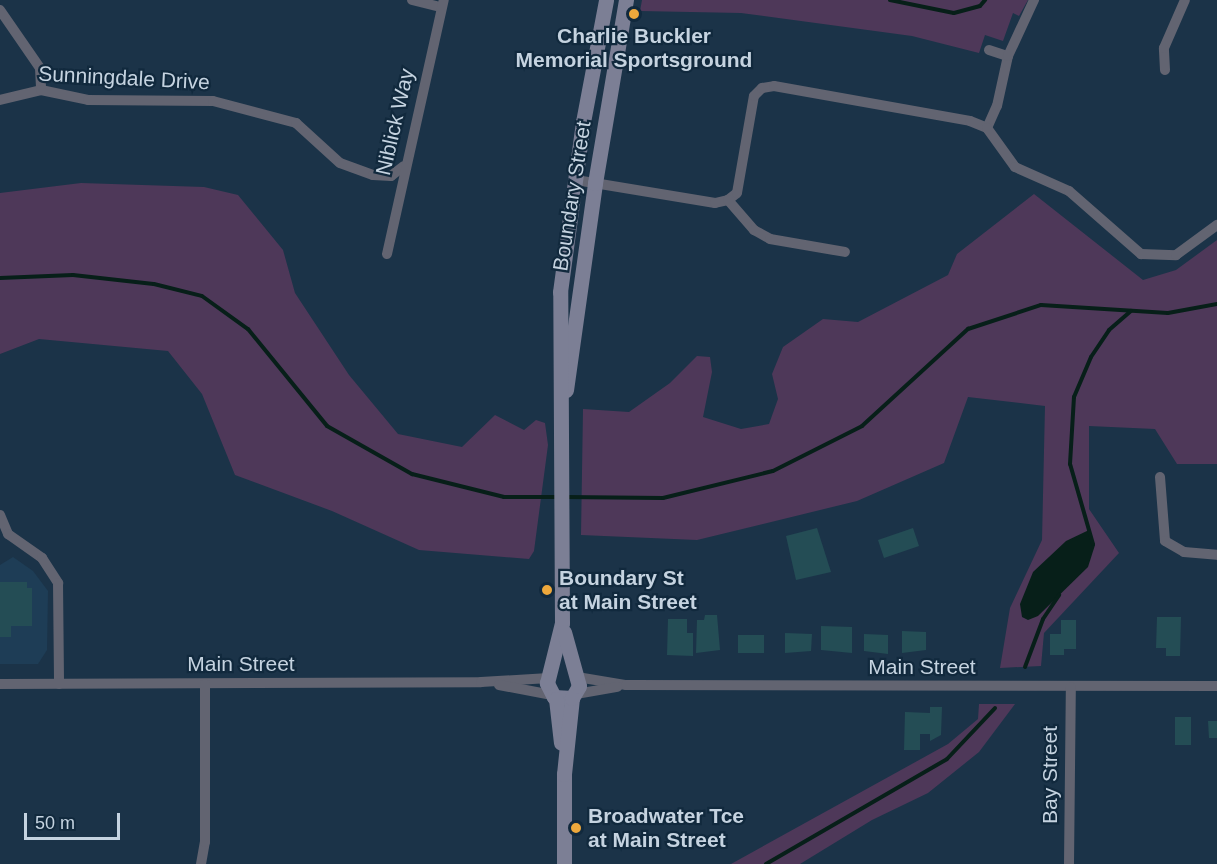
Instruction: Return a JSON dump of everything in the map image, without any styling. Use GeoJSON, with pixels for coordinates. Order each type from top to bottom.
{"type":"FeatureCollection","features":[{"type":"Feature","properties":{"kind":"street"},"geometry":{"type":"LineString","coordinates":[[412,0],[443,3]]}},
{"type":"Feature","properties":{"kind":"street","name":"Boundary Street"},"geometry":{"type":"LineString","coordinates":[[563,399],[559,378],[561,292],[576,180],[606,0]]}},
{"type":"Feature","properties":{"kind":"street","name":"Boundary Street"},"geometry":{"type":"LineString","coordinates":[[564,774],[550,676],[562,623],[563,399],[595,183],[626,0]]}},
{"type":"Feature","properties":{"kind":"street"},"geometry":{"type":"LineString","coordinates":[[1165,70],[1164,48],[1185,0]]}},
{"type":"Feature","properties":{"kind":"street","name":"Niblick Way"},"geometry":{"type":"LineString","coordinates":[[387,254],[404,166],[443,3]]}},
{"type":"Feature","properties":{"kind":"street"},"geometry":{"type":"LineString","coordinates":[[987,128],[997,106],[1008,56],[1032,4]]}},
{"type":"Feature","properties":{"kind":"street"},"geometry":{"type":"LineString","coordinates":[[0,10],[40,68],[41,90]]}},
{"type":"Feature","properties":{"kind":"street"},"geometry":{"type":"LineString","coordinates":[[989,50],[1008,56]]}},
{"type":"Feature","properties":{"kind":"street"},"geometry":{"type":"LineString","coordinates":[[576,180],[715,203],[728,200],[737,193],[754,96],[762,88],[774,86],[875,102],[987,128],[1015,167],[1069,191],[1141,254],[1176,255],[1217,225]]}},
{"type":"Feature","properties":{"kind":"street","name":"Sunningdale Drive"},"geometry":{"type":"LineString","coordinates":[[0,100],[41,90],[88,100],[213,101],[296,123],[340,163],[373,176],[391,176],[404,166]]}},
{"type":"Feature","properties":{"kind":"street"},"geometry":{"type":"LineString","coordinates":[[728,200],[754,230],[770,239],[845,252]]}},
{"type":"Feature","properties":{"kind":"street"},"geometry":{"type":"LineString","coordinates":[[1160,477],[1165,540],[1184,552],[1217,555]]}},
{"type":"Feature","properties":{"kind":"street"},"geometry":{"type":"LineString","coordinates":[[0,515],[8,534],[42,558],[58,583],[59,684]]}},
{"type":"Feature","properties":{"kind":"street","name":"Boundary Street"},"geometry":{"type":"LineString","coordinates":[[562,623],[575,674],[564,774],[564,864]]}},
{"type":"Feature","properties":{"kind":"street"},"geometry":{"type":"LineString","coordinates":[[550,676],[560,669],[575,674]]}},
{"type":"Feature","properties":{"kind":"street","name":"Main Street"},"geometry":{"type":"LineString","coordinates":[[575,674],[626,685],[1217,686]]}},
{"type":"Feature","properties":{"kind":"street","name":"Main Street"},"geometry":{"type":"LineString","coordinates":[[0,684],[481,682],[550,676]]}},
{"type":"Feature","properties":{"kind":"street","name":"Main Street"},"geometry":{"type":"LineString","coordinates":[[481,682],[554,697]]}},
{"type":"Feature","properties":{"kind":"street"},"geometry":{"type":"LineString","coordinates":[[201,864],[205,842],[205,684]]}},
{"type":"Feature","properties":{"kind":"street","name":"Main Street"},"geometry":{"type":"LineString","coordinates":[[574,696],[626,685]]}},
{"type":"Feature","properties":{"kind":"street","name":"Bay Street"},"geometry":{"type":"LineString","coordinates":[[1069,864],[1071,687]]}},
{"type":"Feature","properties":{"kind":"street"},"geometry":{"type":"LineString","coordinates":[[554,697],[574,696]]}},
{"type":"Feature","properties":{"kind":"shaded area"},"geometry":{"type":"Polygon","coordinates":[[[642,0],[1028,0],[1019,16],[1013,13],[1003,41],[985,35],[979,53],[912,36],[741,13],[640,11],[642,0]]]}},
{"type":"Feature","properties":{"kind":"shaded area"},"geometry":{"type":"Polygon","coordinates":[[[81,183],[204,187],[238,195],[283,250],[295,293],[349,375],[398,434],[462,447],[495,415],[524,430],[536,420],[545,423],[548,445],[534,551],[529,559],[419,550],[332,511],[235,475],[202,394],[168,351],[39,339],[0,354],[0,193],[81,183]]]}},
{"type":"Feature","properties":{"kind":"shaded area"},"geometry":{"type":"Polygon","coordinates":[[[1034,194],[1143,280],[1176,270],[1217,240],[1217,464],[1177,464],[1155,429],[1089,426],[1089,509],[1119,553],[1044,633],[1041,666],[1000,668],[1010,608],[1042,540],[1045,406],[968,397],[944,463],[857,501],[697,540],[581,535],[583,409],[629,412],[670,383],[697,356],[710,357],[712,372],[703,417],[741,429],[769,424],[778,399],[772,374],[783,347],[823,319],[858,322],[948,275],[957,254],[1034,194]]]}},
{"type":"Feature","properties":{"kind":"shaded area"},"geometry":{"type":"Polygon","coordinates":[[[1089,530],[1095,545],[1088,567],[1038,616],[1028,620],[1022,617],[1020,604],[1033,572],[1066,541],[1089,530]]]}},
{"type":"Feature","properties":{"kind":"shaded area"},"geometry":{"type":"Polygon","coordinates":[[[13,557],[33,571],[48,591],[47,650],[38,664],[0,664],[0,565],[13,557]]]}},
{"type":"Feature","properties":{"kind":"shaded area"},"geometry":{"type":"Polygon","coordinates":[[[979,704],[1015,704],[979,752],[928,793],[872,820],[800,864],[731,864],[948,744],[978,719],[979,704]]]}},
{"type":"Feature","properties":{"kind":"building"},"geometry":{"type":"Polygon","coordinates":[[[817,528],[831,572],[796,580],[786,536],[817,528]]]}},
{"type":"Feature","properties":{"kind":"building"},"geometry":{"type":"Polygon","coordinates":[[[913,528],[919,546],[884,558],[878,540],[913,528]]]}},
{"type":"Feature","properties":{"kind":"building"},"geometry":{"type":"Polygon","coordinates":[[[0,582],[27,582],[27,588],[32,588],[32,626],[11,626],[11,637],[0,637],[0,582]]]}},
{"type":"Feature","properties":{"kind":"building"},"geometry":{"type":"Polygon","coordinates":[[[705,615],[717,615],[720,650],[696,653],[697,620],[704,620],[705,615]]]}},
{"type":"Feature","properties":{"kind":"building"},"geometry":{"type":"Polygon","coordinates":[[[1157,617],[1181,617],[1180,656],[1166,656],[1166,648],[1156,648],[1157,617]]]}},
{"type":"Feature","properties":{"kind":"building"},"geometry":{"type":"Polygon","coordinates":[[[668,619],[687,619],[687,633],[693,633],[693,656],[667,655],[668,619]]]}},
{"type":"Feature","properties":{"kind":"building"},"geometry":{"type":"Polygon","coordinates":[[[1061,620],[1076,620],[1076,649],[1064,649],[1064,655],[1050,655],[1050,634],[1061,634],[1061,620]]]}},
{"type":"Feature","properties":{"kind":"building"},"geometry":{"type":"Polygon","coordinates":[[[821,626],[852,627],[852,653],[821,650],[821,626]]]}},
{"type":"Feature","properties":{"kind":"building"},"geometry":{"type":"Polygon","coordinates":[[[902,631],[926,632],[926,650],[902,653],[902,631]]]}},
{"type":"Feature","properties":{"kind":"building"},"geometry":{"type":"Polygon","coordinates":[[[785,633],[812,634],[811,651],[785,653],[785,633]]]}},
{"type":"Feature","properties":{"kind":"building"},"geometry":{"type":"Polygon","coordinates":[[[864,634],[888,635],[888,654],[864,651],[864,634]]]}},
{"type":"Feature","properties":{"kind":"building"},"geometry":{"type":"Polygon","coordinates":[[[738,635],[764,635],[764,653],[738,653],[738,635]]]}},
{"type":"Feature","properties":{"kind":"building"},"geometry":{"type":"Polygon","coordinates":[[[930,707],[942,707],[941,735],[930,741],[930,734],[920,734],[920,750],[904,750],[905,712],[930,713],[930,707]]]}},
{"type":"Feature","properties":{"kind":"building"},"geometry":{"type":"Polygon","coordinates":[[[1175,717],[1191,717],[1191,745],[1175,745],[1175,717]]]}},
{"type":"Feature","properties":{"kind":"building"},"geometry":{"type":"Polygon","coordinates":[[[1208,721],[1217,721],[1217,738],[1209,738],[1208,721]]]}},
{"type":"Feature","properties":{"kind":"waterway"},"geometry":{"type":"LineString","coordinates":[[890,0],[954,13],[980,6],[985,0]]}},
{"type":"Feature","properties":{"kind":"waterway"},"geometry":{"type":"LineString","coordinates":[[0,278],[73,275],[154,284],[202,296],[248,329],[327,426],[412,474],[504,497],[558,497]]}},
{"type":"Feature","properties":{"kind":"waterway"},"geometry":{"type":"LineString","coordinates":[[565,497],[663,498],[773,471],[862,426],[968,329],[1041,305],[1168,313],[1217,304]]}},
{"type":"Feature","properties":{"kind":"waterway"},"geometry":{"type":"LineString","coordinates":[[1093,544],[1070,464],[1074,397],[1091,357],[1109,330],[1131,311]]}},
{"type":"Feature","properties":{"kind":"waterway"},"geometry":{"type":"LineString","coordinates":[[1025,667],[1043,619],[1059,595]]}},
{"type":"Feature","properties":{"kind":"waterway"},"geometry":{"type":"LineString","coordinates":[[766,864],[947,759],[995,708]]}},
{"type":"Feature","properties":{"kind":"place","name":"Charlie Buckler Memorial Sportsground"},"geometry":{"type":"Point","coordinates":[634,14]}},
{"type":"Feature","properties":{"kind":"place","name":"Boundary St at Main Street"},"geometry":{"type":"Point","coordinates":[547,590]}},
{"type":"Feature","properties":{"kind":"place","name":"Broadwater Tce at Main Street"},"geometry":{"type":"Point","coordinates":[576,828]}}]}
